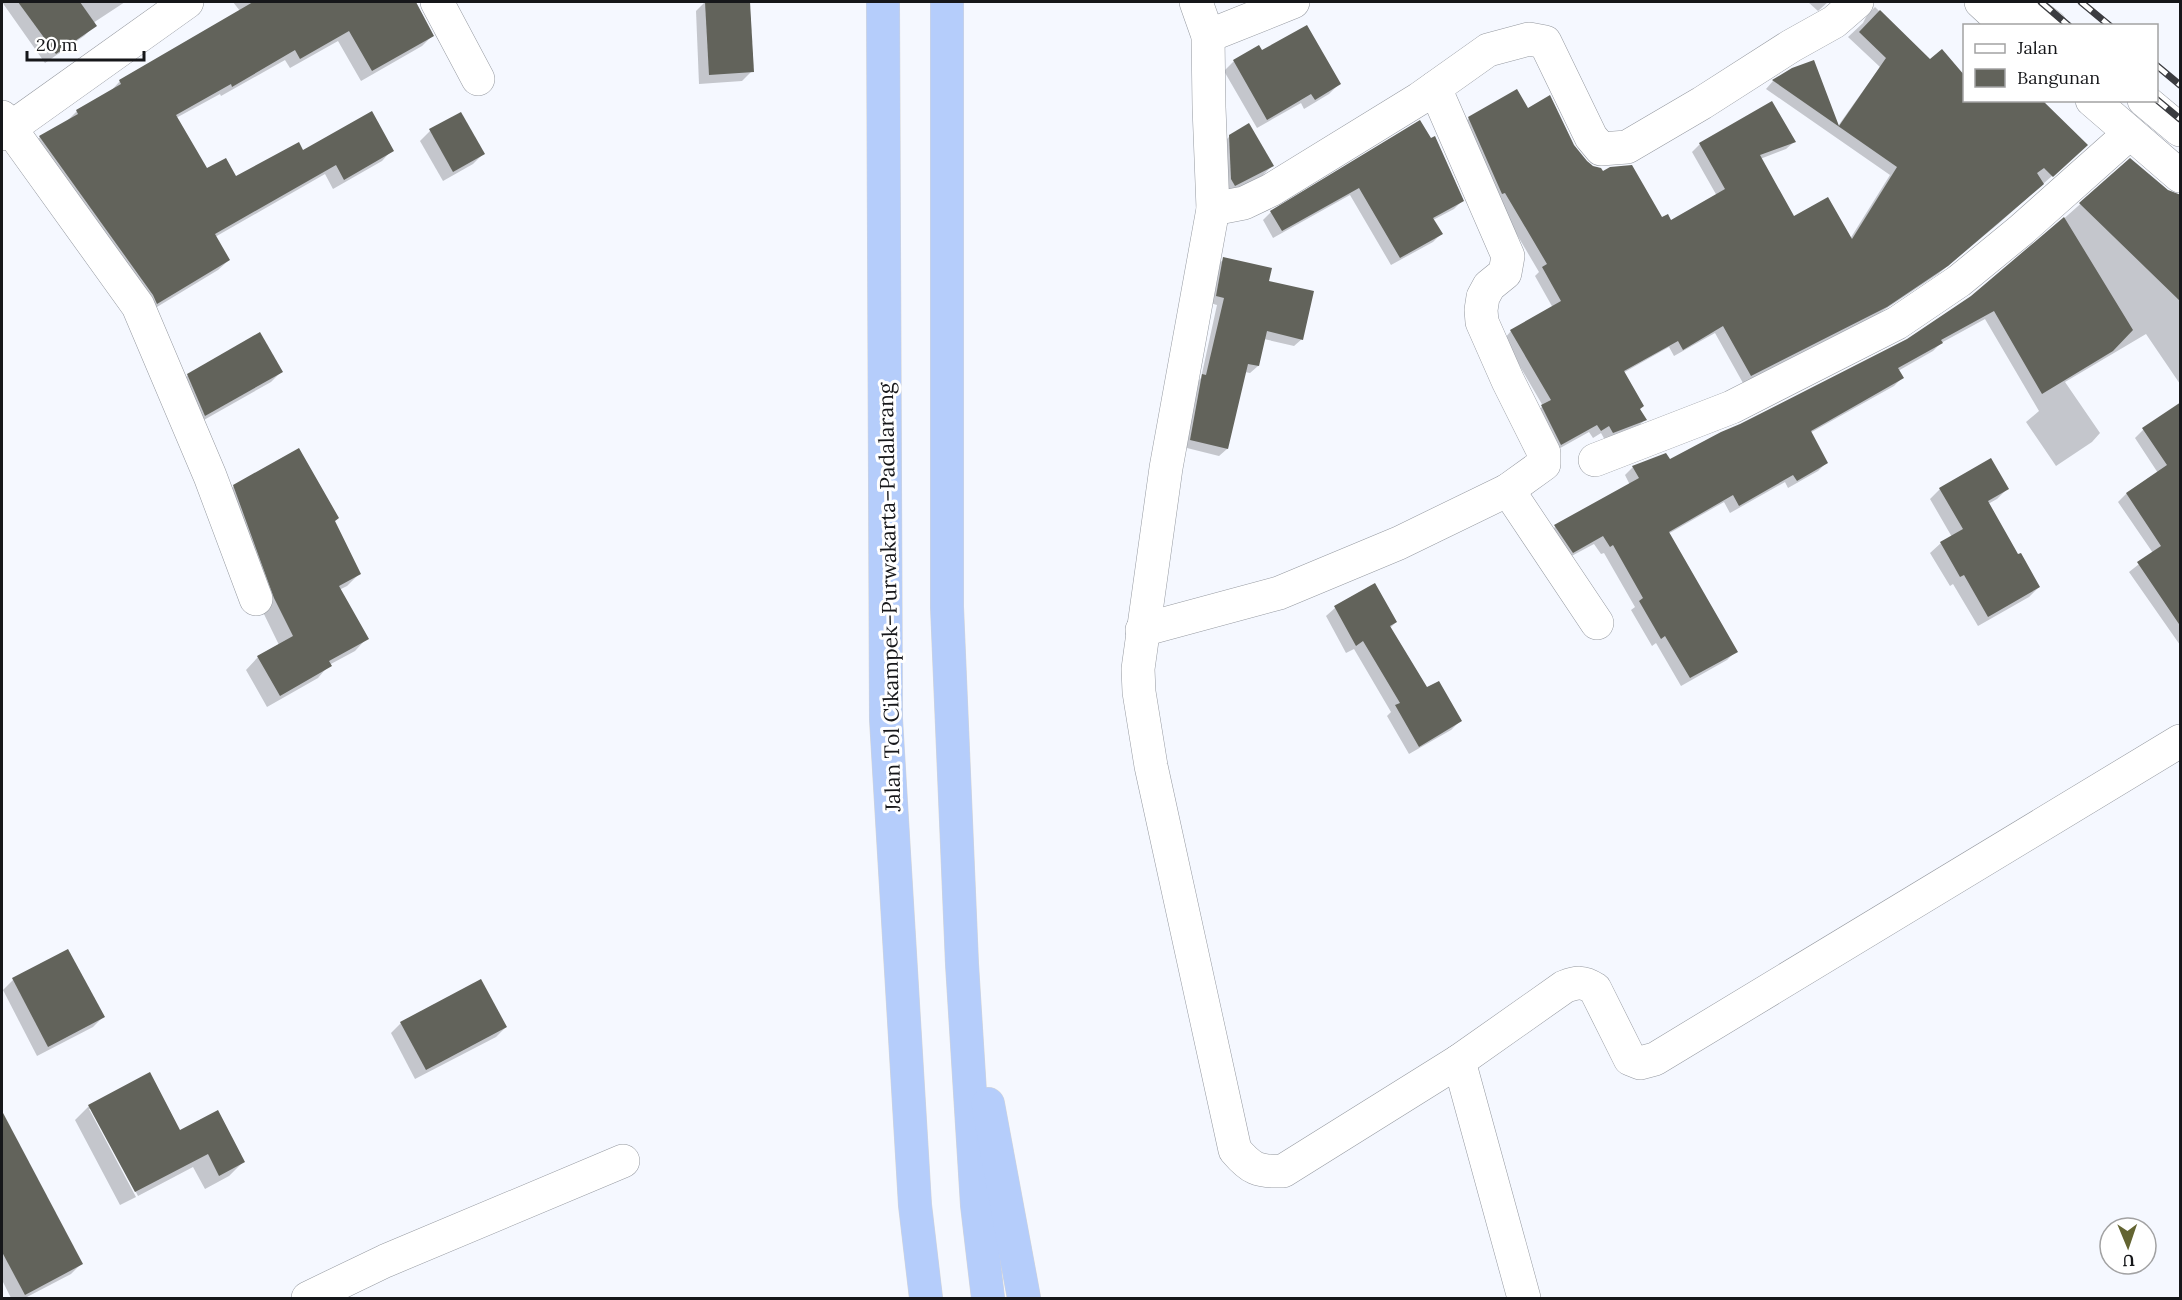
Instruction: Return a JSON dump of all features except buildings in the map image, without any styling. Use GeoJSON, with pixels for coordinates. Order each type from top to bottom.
{"type":"FeatureCollection","features":[{"type":"Feature","properties":{"kind":"highway","name":"Jalan Tol Cikampek–Purwakarta–Padalarang"},"geometry":{"type":"LineString","coordinates":[[884,2],[886,719],[915,1206],[926,1299]]}},
{"type":"Feature","properties":{"kind":"highway"},"geometry":{"type":"LineString","coordinates":[[947,2],[947,607],[962,964],[977,1205],[988,1299]]}},
{"type":"Feature","properties":{"kind":"highway"},"geometry":{"type":"LineString","coordinates":[[962,964],[1024,1299]]}},
{"type":"Feature","properties":{"kind":"street"},"geometry":{"type":"LineString","coordinates":[[187,2],[4,126],[138,306],[210,477],[256,599]]}},
{"type":"Feature","properties":{"kind":"street"},"geometry":{"type":"LineString","coordinates":[[437,2],[478,79]]}},
{"type":"Feature","properties":{"kind":"street"},"geometry":{"type":"LineString","coordinates":[[1196,2],[1208,36],[1213,208],[1166,468],[1142,630],[1138,669],[1139,692],[1151,766],[1235,1150],[1247,1164],[1258,1170],[1282,1171],[1459,1061],[1564,987],[1577,982],[1586,983],[1595,990],[1630,1059],[1640,1063],[1655,1059],[2181,741]]}},
{"type":"Feature","properties":{"kind":"street"},"geometry":{"type":"LineString","coordinates":[[1208,36],[1293,2]]}},
{"type":"Feature","properties":{"kind":"street"},"geometry":{"type":"LineString","coordinates":[[1213,208],[1244,203],[1271,190],[1435,88],[1488,50],[1529,39],[1545,42],[1591,137],[1601,148],[1627,147],[1834,22],[1857,2]]}},
{"type":"Feature","properties":{"kind":"street"},"geometry":{"type":"LineString","coordinates":[[1981,2],[2005,24]]}},
{"type":"Feature","properties":{"kind":"street"},"geometry":{"type":"LineString","coordinates":[[2018,2],[2047,24]]}},
{"type":"Feature","properties":{"kind":"street"},"geometry":{"type":"LineString","coordinates":[[1142,630],[1279,593],[1399,543],[1508,490],[1544,464],[1545,457],[1482,322],[1483,297],[1489,286],[1505,273],[1509,256],[1435,88]]}},
{"type":"Feature","properties":{"kind":"street"},"geometry":{"type":"LineString","coordinates":[[2094,102],[2181,176]]}},
{"type":"Feature","properties":{"kind":"street"},"geometry":{"type":"LineString","coordinates":[[2146,102],[2181,130]]}},
{"type":"Feature","properties":{"kind":"street"},"geometry":{"type":"LineString","coordinates":[[1595,460],[1732,407],[1897,323],[1959,281],[2020,231],[2129,134]]}},
{"type":"Feature","properties":{"kind":"street"},"geometry":{"type":"LineString","coordinates":[[1508,490],[1597,623]]}},
{"type":"Feature","properties":{"kind":"street"},"geometry":{"type":"LineString","coordinates":[[1459,1061],[1524,1299]]}},
{"type":"Feature","properties":{"kind":"street"},"geometry":{"type":"LineString","coordinates":[[308,1299],[385,1262],[623,1161]]}},
{"type":"Feature","properties":{"kind":"railway"},"geometry":{"type":"LineString","coordinates":[[2041,2],[2067,24]]}},
{"type":"Feature","properties":{"kind":"railway"},"geometry":{"type":"LineString","coordinates":[[2081,2],[2108,24]]}},
{"type":"Feature","properties":{"kind":"railway"},"geometry":{"type":"LineString","coordinates":[[2158,67],[2180,85]]}},
{"type":"Feature","properties":{"kind":"railway"},"geometry":{"type":"LineString","coordinates":[[2158,101],[2180,119]]}}]}
